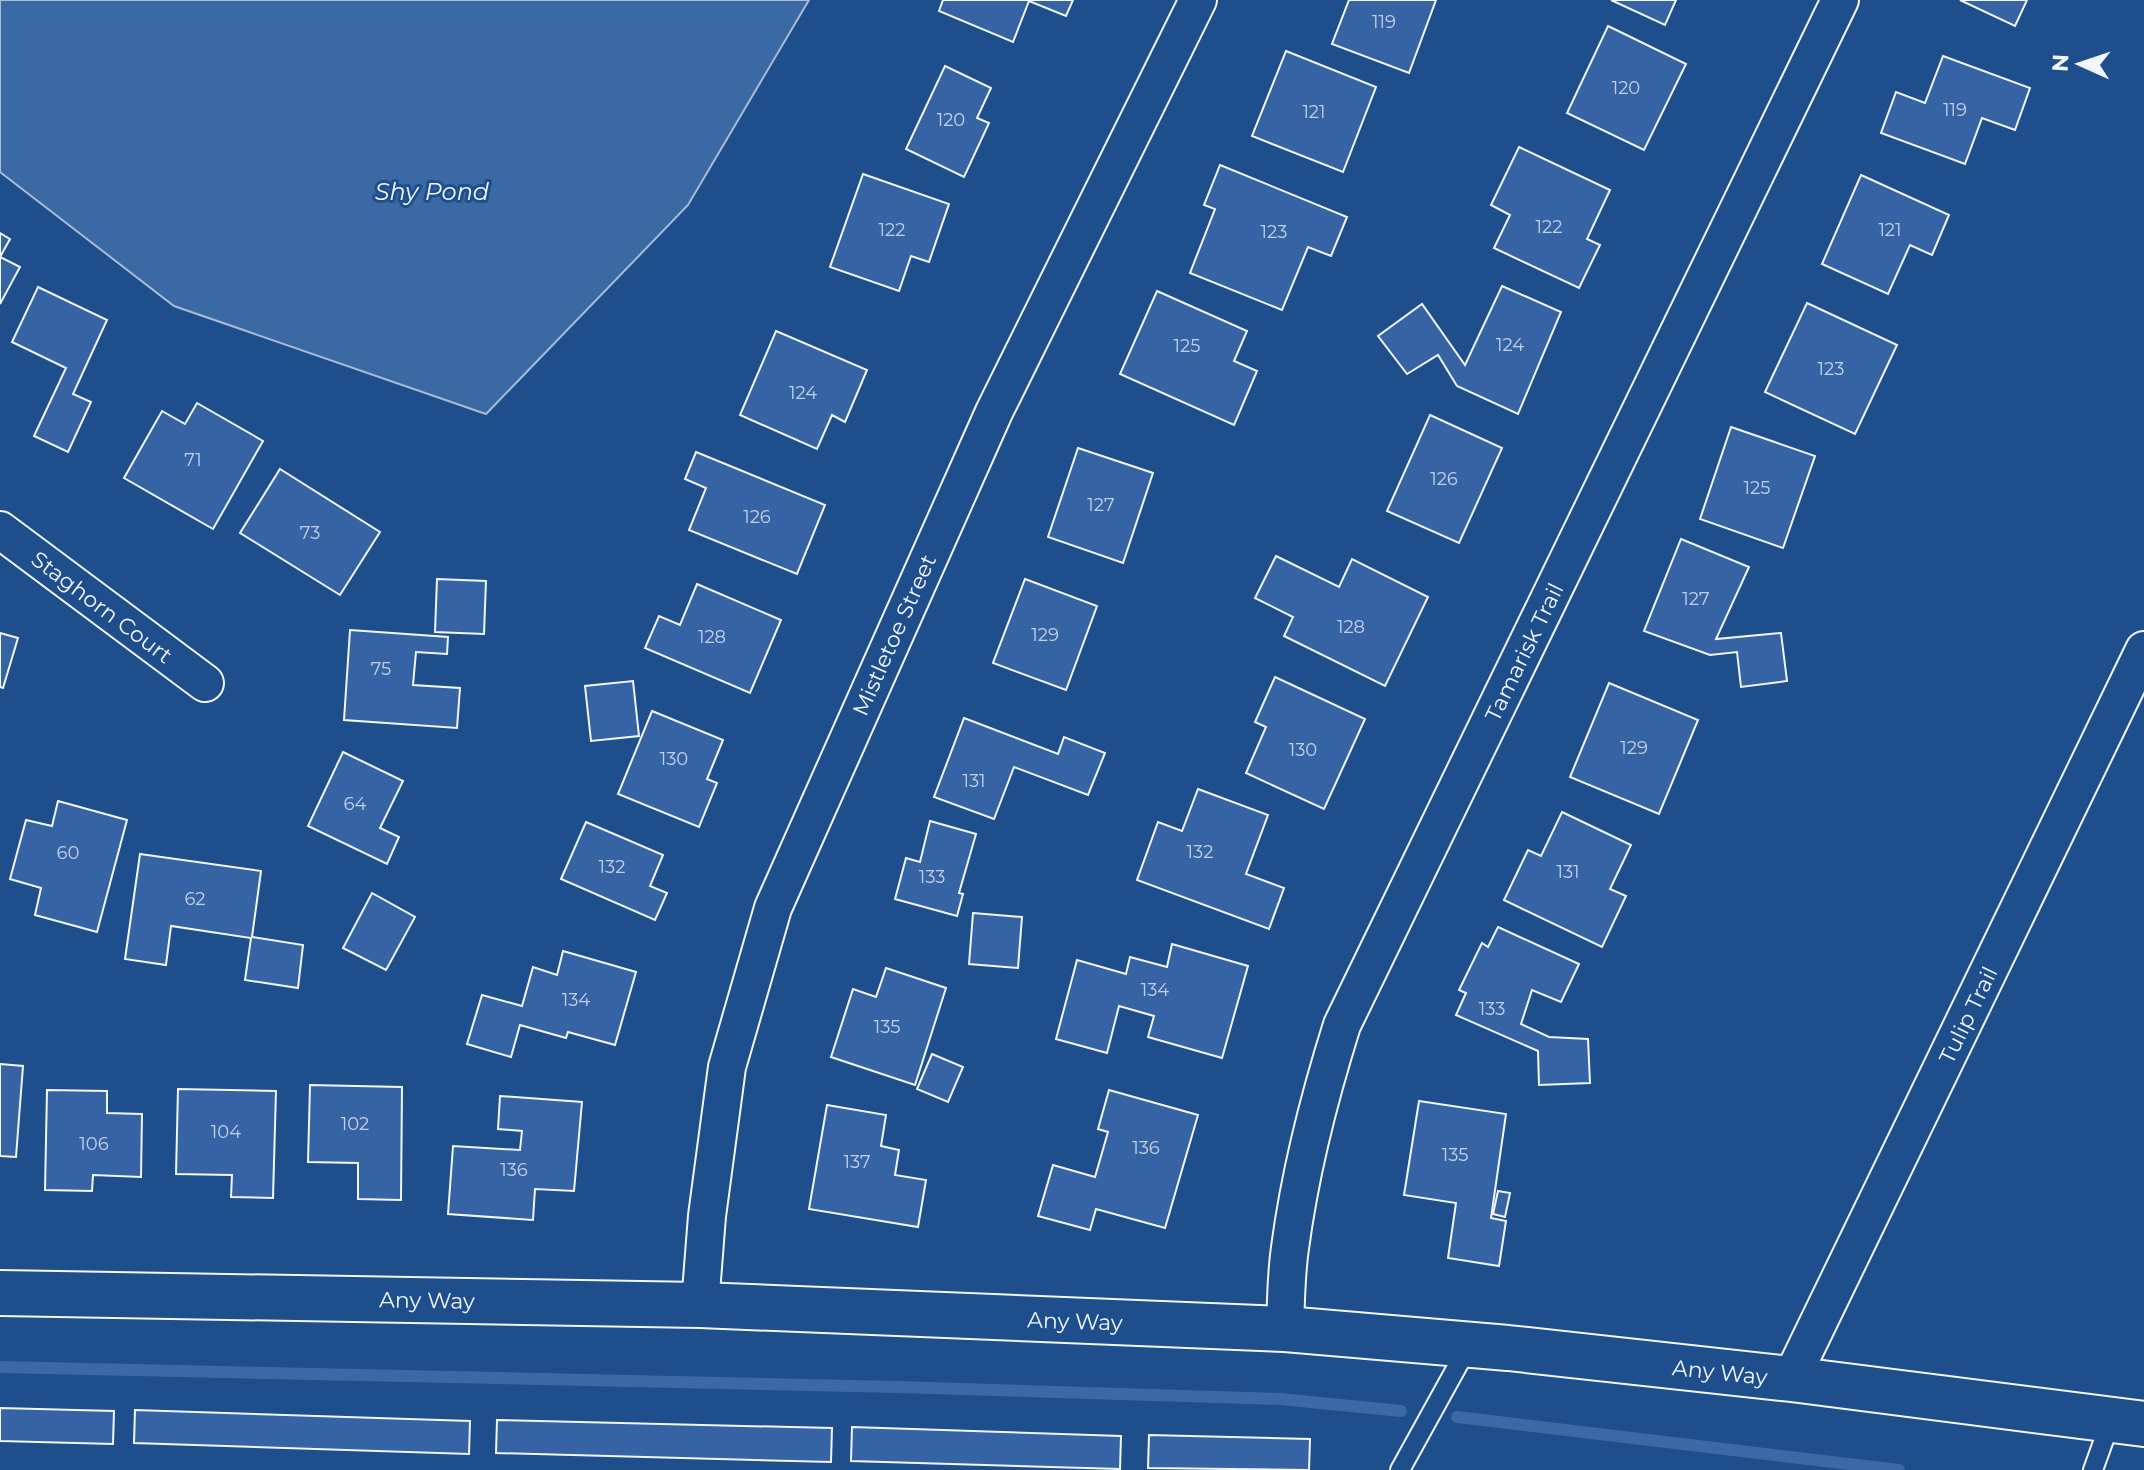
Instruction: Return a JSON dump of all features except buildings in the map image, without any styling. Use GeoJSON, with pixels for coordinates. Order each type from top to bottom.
{"type":"FeatureCollection","features":[{"type":"Feature","properties":{"kind":"street","name":"Mistletoe Street"},"geometry":{"type":"LineString","coordinates":[[700,1305],[707,1216],[727,1067],[773,908],[994,412],[1198,0]]}},
{"type":"Feature","properties":{"kind":"street","name":"Tamarisk Trail"},"geometry":{"type":"LineString","coordinates":[[1285,1329],[1290,1251],[1302,1178],[1321,1091],[1342,1025],[1840,0]]}},
{"type":"Feature","properties":{"kind":"street","name":"Staghorn Court"},"geometry":{"type":"LineString","coordinates":[[0,530],[205,683]]}},
{"type":"Feature","properties":{"kind":"street","name":"Tulip Trail"},"geometry":{"type":"LineString","coordinates":[[1791,1379],[2144,650]]}},
{"type":"Feature","properties":{"kind":"street","name":"Any Way"},"geometry":{"type":"LineString","coordinates":[[0,1293],[700,1305],[1285,1329],[1791,1379],[2127,1422]]}},
{"type":"Feature","properties":{"kind":"lane"},"geometry":{"type":"LineString","coordinates":[[1400,1470],[1469,1345]]}},
{"type":"Feature","properties":{"kind":"lane"},"geometry":{"type":"LineString","coordinates":[[2093,1470],[2127,1422]]}},
{"type":"Feature","properties":{"kind":"water","name":"Shy Pond"},"geometry":{"type":"Polygon","coordinates":[[[0,0],[809,0],[688,205],[486,414],[174,306],[0,172],[0,0]]]}},
{"type":"Feature","properties":{"kind":"waterway"},"geometry":{"type":"LineString","coordinates":[[0,1367],[898,1387],[1280,1399],[1401,1411]]}},
{"type":"Feature","properties":{"kind":"waterway"},"geometry":{"type":"LineString","coordinates":[[1457,1417],[1899,1470]]}}]}
